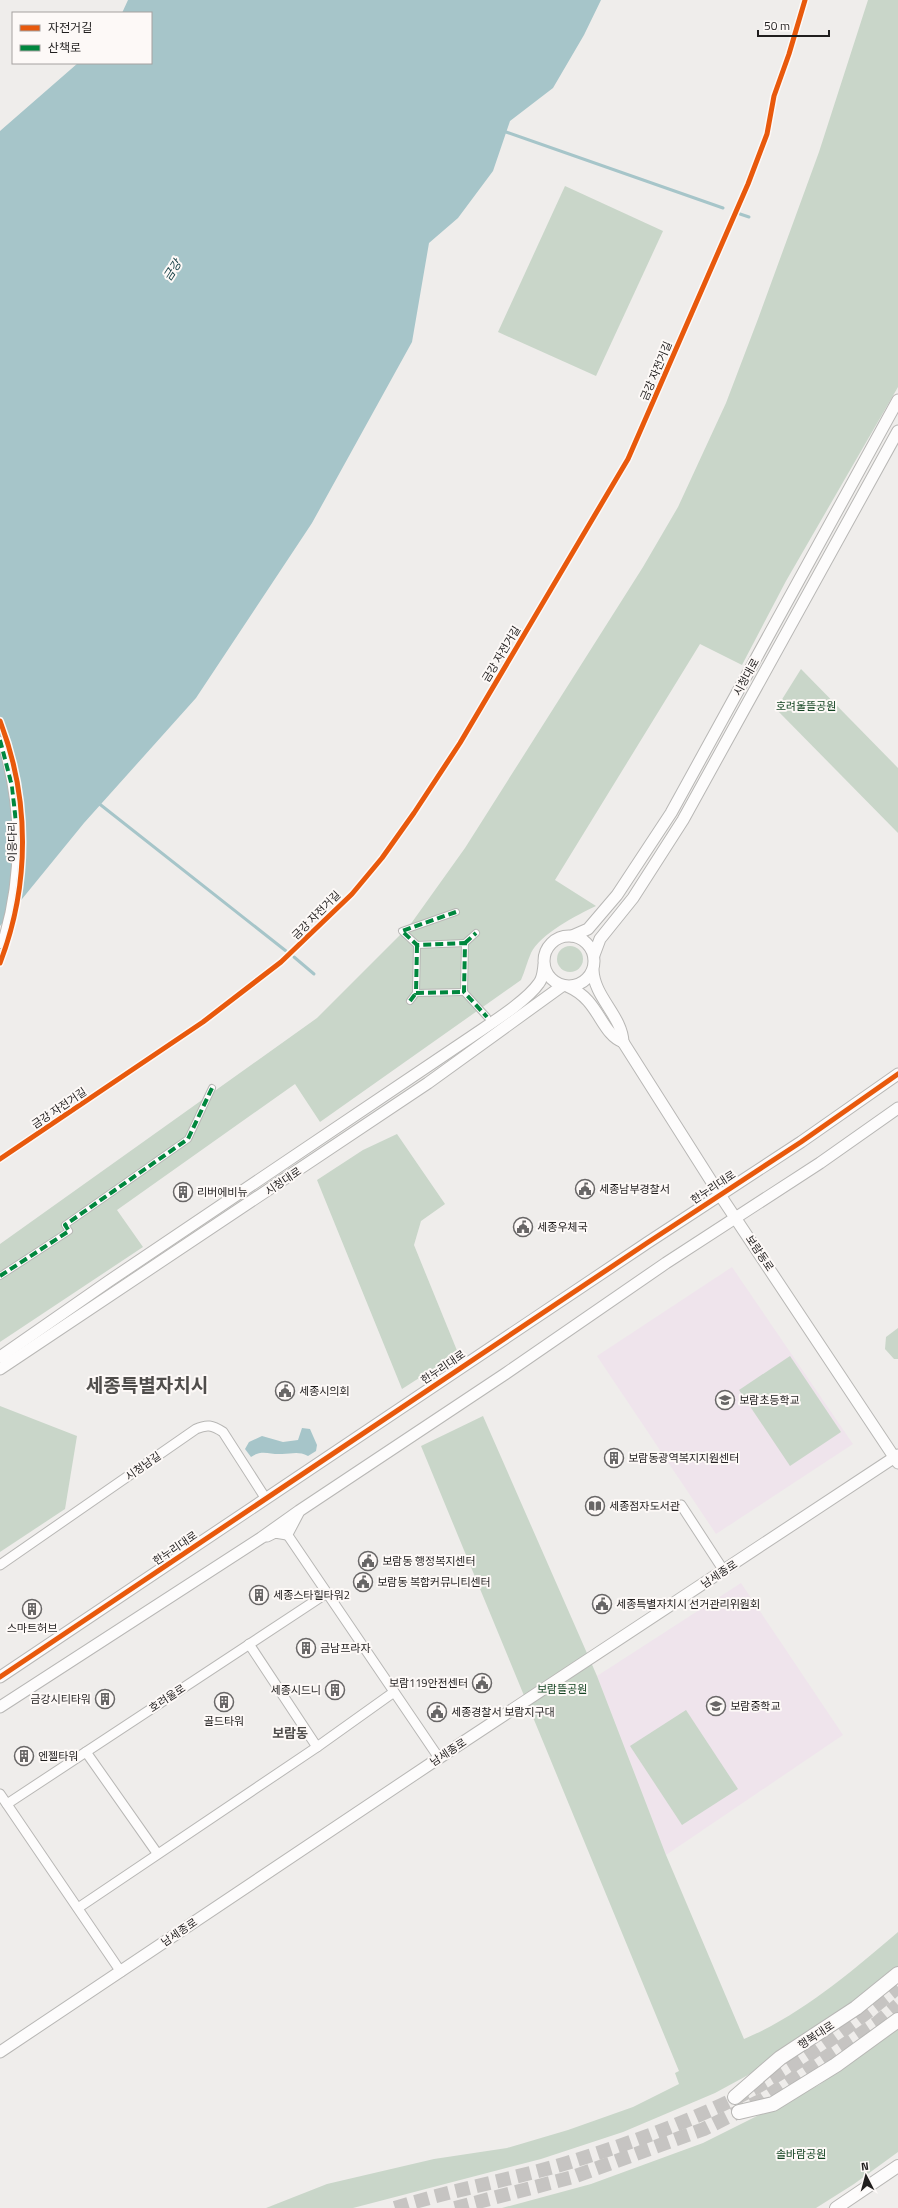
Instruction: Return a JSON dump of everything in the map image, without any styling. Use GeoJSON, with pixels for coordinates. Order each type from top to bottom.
{"type":"FeatureCollection","features":[{"type":"Feature","properties":{"kind":"highway","name":"행복대로"},"geometry":{"type":"LineString","coordinates":[[735,2097],[780,2058],[856,2008],[898,1974]]}},
{"type":"Feature","properties":{"kind":"highway"},"geometry":{"type":"LineString","coordinates":[[739,2112],[773,2104],[836,2065],[898,2020]]}},
{"type":"Feature","properties":{"kind":"main road"},"geometry":{"type":"LineString","coordinates":[[836,2208],[898,2166]]}},
{"type":"Feature","properties":{"kind":"street","name":"시청대로"},"geometry":{"type":"LineString","coordinates":[[572,936],[588,929],[617,895],[664,824],[898,400]]}},
{"type":"Feature","properties":{"kind":"street","name":"시청대로"},"geometry":{"type":"LineString","coordinates":[[594,955],[600,938],[633,898],[683,820],[898,431]]}},
{"type":"Feature","properties":{"kind":"street","name":"이응다리"},"geometry":{"type":"LineString","coordinates":[[0,740],[12,786],[16,846],[11,901],[0,945]]}},
{"type":"Feature","properties":{"kind":"street"},"geometry":{"type":"LineString","coordinates":[[456,912],[402,931],[417,944],[465,943],[476,933]]}},
{"type":"Feature","properties":{"kind":"street"},"geometry":{"type":"LineString","coordinates":[[564,936],[572,936],[586,942],[594,955],[594,982],[622,1032],[623,1042],[614,1039],[593,1005],[580,992],[550,978],[544,965],[544,958],[551,944],[564,936]]}},
{"type":"Feature","properties":{"kind":"street"},"geometry":{"type":"LineString","coordinates":[[465,943],[464,992],[487,1017]]}},
{"type":"Feature","properties":{"kind":"street"},"geometry":{"type":"LineString","coordinates":[[410,1001],[416,993],[417,944]]}},
{"type":"Feature","properties":{"kind":"street","name":"시청대로"},"geometry":{"type":"LineString","coordinates":[[0,1357],[109,1281],[468,1039],[521,1000],[539,984],[543,975],[544,965]]}},
{"type":"Feature","properties":{"kind":"street"},"geometry":{"type":"LineString","coordinates":[[565,986],[584,983],[593,970]]}},
{"type":"Feature","properties":{"kind":"street","name":"시청대로"},"geometry":{"type":"LineString","coordinates":[[0,1370],[428,1083],[565,986]]}},
{"type":"Feature","properties":{"kind":"street"},"geometry":{"type":"LineString","coordinates":[[416,993],[464,992]]}},
{"type":"Feature","properties":{"kind":"street","name":"보람동로"},"geometry":{"type":"LineString","coordinates":[[623,1042],[720,1194],[897,1459]]}},
{"type":"Feature","properties":{"kind":"street","name":"한누리대로"},"geometry":{"type":"LineString","coordinates":[[0,1677],[720,1194],[801,1142],[898,1074]]}},
{"type":"Feature","properties":{"kind":"street"},"geometry":{"type":"LineString","coordinates":[[0,1276],[69,1231],[65,1225],[188,1139],[212,1088]]}},
{"type":"Feature","properties":{"kind":"street"},"geometry":{"type":"LineString","coordinates":[[0,1707],[261,1538],[299,1511],[505,1374],[666,1262],[820,1163],[898,1108]]}},
{"type":"Feature","properties":{"kind":"street","name":"시청남길"},"geometry":{"type":"LineString","coordinates":[[0,1565],[205,1425],[213,1425],[223,1432],[266,1499]]}},
{"type":"Feature","properties":{"kind":"street","name":"남세종로"},"geometry":{"type":"LineString","coordinates":[[0,2052],[439,1758],[897,1459]]}},
{"type":"Feature","properties":{"kind":"street"},"geometry":{"type":"LineString","coordinates":[[681,1505],[724,1571]]}},
{"type":"Feature","properties":{"kind":"street"},"geometry":{"type":"LineString","coordinates":[[287,1534],[299,1511]]}},
{"type":"Feature","properties":{"kind":"street"},"geometry":{"type":"LineString","coordinates":[[261,1538],[275,1532],[287,1534],[439,1758]]}},
{"type":"Feature","properties":{"kind":"street","name":"호려울로"},"geometry":{"type":"LineString","coordinates":[[7,1804],[327,1593]]}},
{"type":"Feature","properties":{"kind":"street"},"geometry":{"type":"LineString","coordinates":[[249,1644],[317,1747]]}},
{"type":"Feature","properties":{"kind":"street"},"geometry":{"type":"LineString","coordinates":[[78,1908],[317,1747],[394,1692]]}},
{"type":"Feature","properties":{"kind":"street"},"geometry":{"type":"LineString","coordinates":[[86,1752],[157,1854]]}},
{"type":"Feature","properties":{"kind":"street"},"geometry":{"type":"LineString","coordinates":[[0,1794],[121,1972]]}},
{"type":"Feature","properties":{"kind":"shaded area","name":"보람초등학교"},"geometry":{"type":"Polygon","coordinates":[[[732,1267],[853,1444],[716,1534],[597,1356],[732,1267]]]}},
{"type":"Feature","properties":{"kind":"shaded area","name":"보람중학교"},"geometry":{"type":"Polygon","coordinates":[[[741,1583],[843,1735],[666,1855],[597,1676],[741,1583]]]}},
{"type":"Feature","properties":{"kind":"green space"},"geometry":{"type":"Polygon","coordinates":[[[868,0],[898,0],[898,387],[786,581],[742,665],[700,644],[555,880],[596,906],[579,914],[542,939],[531,953],[521,980],[320,1122],[295,1084],[117,1210],[143,1247],[0,1342],[0,1244],[317,1018],[410,925],[465,848],[643,567],[678,507],[726,403],[758,319],[819,152],[868,0]]]}},
{"type":"Feature","properties":{"kind":"green space"},"geometry":{"type":"Polygon","coordinates":[[[565,186],[663,231],[596,376],[498,332],[565,186]]]}},
{"type":"Feature","properties":{"kind":"green space","name":"호려울뜰공원"},"geometry":{"type":"Polygon","coordinates":[[[801,669],[898,768],[898,833],[776,709],[801,669]]]}},
{"type":"Feature","properties":{"kind":"green space"},"geometry":{"type":"Polygon","coordinates":[[[570,946],[579,950],[583,959],[579,968],[570,972],[561,968],[557,959],[561,950],[570,946]]]}},
{"type":"Feature","properties":{"kind":"green space"},"geometry":{"type":"Polygon","coordinates":[[[397,1134],[445,1204],[421,1221],[414,1245],[458,1353],[402,1389],[317,1180],[363,1150],[397,1134]]]}},
{"type":"Feature","properties":{"kind":"green space"},"geometry":{"type":"Polygon","coordinates":[[[898,1328],[898,1359],[894,1359],[885,1349],[886,1337],[898,1328]]]}},
{"type":"Feature","properties":{"kind":"green space"},"geometry":{"type":"Polygon","coordinates":[[[790,1356],[841,1432],[790,1466],[739,1390],[790,1356]]]}},
{"type":"Feature","properties":{"kind":"green space"},"geometry":{"type":"Polygon","coordinates":[[[0,1406],[77,1436],[65,1509],[0,1552],[0,1406]]]}},
{"type":"Feature","properties":{"kind":"green space","name":"보람뜰공원"},"geometry":{"type":"Polygon","coordinates":[[[483,1416],[597,1676],[666,1855],[744,2039],[786,2018],[825,1992],[898,1932],[898,1969],[850,2008],[761,2068],[715,2093],[623,2132],[541,2159],[353,2208],[266,2208],[327,2184],[434,2159],[507,2148],[568,2130],[633,2107],[679,2084],[675,2073],[679,2071],[421,1446],[483,1416]]]}},
{"type":"Feature","properties":{"kind":"green space"},"geometry":{"type":"Polygon","coordinates":[[[686,1710],[738,1789],[682,1825],[630,1746],[686,1710]]]}},
{"type":"Feature","properties":{"kind":"green space","name":"솔바람공원"},"geometry":{"type":"Polygon","coordinates":[[[898,2027],[898,2152],[854,2184],[816,2208],[502,2208],[591,2184],[703,2143],[819,2085],[898,2027]]]}},
{"type":"Feature","properties":{"kind":"water","name":"금강"},"geometry":{"type":"Polygon","coordinates":[[[128,0],[601,0],[584,35],[553,88],[510,121],[493,171],[458,218],[429,243],[412,342],[312,523],[196,698],[84,823],[0,926],[0,131],[77,64],[152,64],[152,12],[122,12],[128,0]]]}},
{"type":"Feature","properties":{"kind":"water"},"geometry":{"type":"Polygon","coordinates":[[[302,1428],[310,1429],[317,1445],[316,1451],[308,1456],[298,1453],[259,1453],[251,1457],[245,1449],[249,1442],[262,1436],[283,1442],[298,1440],[302,1428]]]}},
{"type":"Feature","properties":{"kind":"waterway"},"geometry":{"type":"LineString","coordinates":[[506,132],[723,208]]}},
{"type":"Feature","properties":{"kind":"waterway"},"geometry":{"type":"LineString","coordinates":[[740,214],[749,217]]}},
{"type":"Feature","properties":{"kind":"waterway"},"geometry":{"type":"LineString","coordinates":[[97,802],[286,951]]}},
{"type":"Feature","properties":{"kind":"waterway"},"geometry":{"type":"LineString","coordinates":[[294,957],[314,974]]}},
{"type":"Feature","properties":{"kind":"tunnel"},"geometry":{"type":"LineString","coordinates":[[395,2208],[567,2163],[639,2139],[686,2121],[733,2100],[792,2066],[847,2028],[898,1987]]}},
{"type":"Feature","properties":{"kind":"tunnel"},"geometry":{"type":"LineString","coordinates":[[455,2208],[573,2177],[704,2129],[762,2100],[877,2023],[898,2005]]}},
{"type":"Feature","properties":{"kind":"marked path"},"geometry":{"type":"LineString","coordinates":[[0,740],[12,786],[16,823]]}},
{"type":"Feature","properties":{"kind":"marked path"},"geometry":{"type":"LineString","coordinates":[[456,912],[402,931],[417,945],[465,943],[464,992],[487,1017]]}},
{"type":"Feature","properties":{"kind":"marked path"},"geometry":{"type":"LineString","coordinates":[[465,943],[476,933]]}},
{"type":"Feature","properties":{"kind":"marked path"},"geometry":{"type":"LineString","coordinates":[[417,945],[416,993],[464,992]]}},
{"type":"Feature","properties":{"kind":"marked path"},"geometry":{"type":"LineString","coordinates":[[410,1001],[416,993]]}},
{"type":"Feature","properties":{"kind":"marked path"},"geometry":{"type":"LineString","coordinates":[[0,1276],[69,1231],[65,1225],[188,1139],[212,1088]]}},
{"type":"Feature","properties":{"kind":"cycle path","name":"금강 자전거길"},"geometry":{"type":"LineString","coordinates":[[0,1159],[203,1022],[281,962],[352,894],[382,858],[414,813],[460,743],[628,459],[748,184],[767,134],[774,96],[789,54],[805,0]]}},
{"type":"Feature","properties":{"kind":"cycle path"},"geometry":{"type":"LineString","coordinates":[[0,721],[10,751],[17,781],[21,811],[22,842],[21,873],[17,903],[10,933],[0,963]]}},
{"type":"Feature","properties":{"kind":"cycle path"},"geometry":{"type":"LineString","coordinates":[[0,1677],[647,1243],[801,1142],[898,1074]]}},
{"type":"Feature","properties":{"kind":"place","name":"세종남부경찰서"},"geometry":{"type":"Point","coordinates":[585,1189]}},
{"type":"Feature","properties":{"kind":"place","name":"리버에비뉴"},"geometry":{"type":"Point","coordinates":[183,1192]}},
{"type":"Feature","properties":{"kind":"place","name":"세종우체국"},"geometry":{"type":"Point","coordinates":[523,1227]}},
{"type":"Feature","properties":{"kind":"place","name":"세종시의회"},"geometry":{"type":"Point","coordinates":[285,1391]}},
{"type":"Feature","properties":{"kind":"place","name":"보람초등학교"},"geometry":{"type":"Point","coordinates":[725,1400]}},
{"type":"Feature","properties":{"kind":"place","name":"보람동광역복지지원센터"},"geometry":{"type":"Point","coordinates":[614,1458]}},
{"type":"Feature","properties":{"kind":"place","name":"세종점자도서관"},"geometry":{"type":"Point","coordinates":[595,1506]}},
{"type":"Feature","properties":{"kind":"place","name":"보람동 행정복지센터"},"geometry":{"type":"Point","coordinates":[368,1561]}},
{"type":"Feature","properties":{"kind":"place","name":"보람동 복합커뮤니티센터"},"geometry":{"type":"Point","coordinates":[363,1582]}},
{"type":"Feature","properties":{"kind":"place","name":"세종스타힐타워2"},"geometry":{"type":"Point","coordinates":[259,1595]}},
{"type":"Feature","properties":{"kind":"place","name":"세종특별자치시 선거관리위원회"},"geometry":{"type":"Point","coordinates":[602,1604]}},
{"type":"Feature","properties":{"kind":"place","name":"스마트허브"},"geometry":{"type":"Point","coordinates":[32,1609]}},
{"type":"Feature","properties":{"kind":"place","name":"금남프라자"},"geometry":{"type":"Point","coordinates":[306,1648]}},
{"type":"Feature","properties":{"kind":"place","name":"보람119안전센터"},"geometry":{"type":"Point","coordinates":[482,1683]}},
{"type":"Feature","properties":{"kind":"place","name":"세종시드니"},"geometry":{"type":"Point","coordinates":[335,1690]}},
{"type":"Feature","properties":{"kind":"place","name":"금강시티타워"},"geometry":{"type":"Point","coordinates":[105,1699]}},
{"type":"Feature","properties":{"kind":"place","name":"골드타워"},"geometry":{"type":"Point","coordinates":[224,1702]}},
{"type":"Feature","properties":{"kind":"place","name":"보람중학교"},"geometry":{"type":"Point","coordinates":[716,1706]}},
{"type":"Feature","properties":{"kind":"place","name":"세종경찰서 보람지구대"},"geometry":{"type":"Point","coordinates":[437,1712]}},
{"type":"Feature","properties":{"kind":"place","name":"엔젤타워"},"geometry":{"type":"Point","coordinates":[24,1756]}},
{"type":"Feature","properties":{"kind":"district","name":"세종특별자치시"},"geometry":{"type":"Point","coordinates":[147,1384]}},
{"type":"Feature","properties":{"kind":"district","name":"보람동"},"geometry":{"type":"Point","coordinates":[290,1733]}}]}
